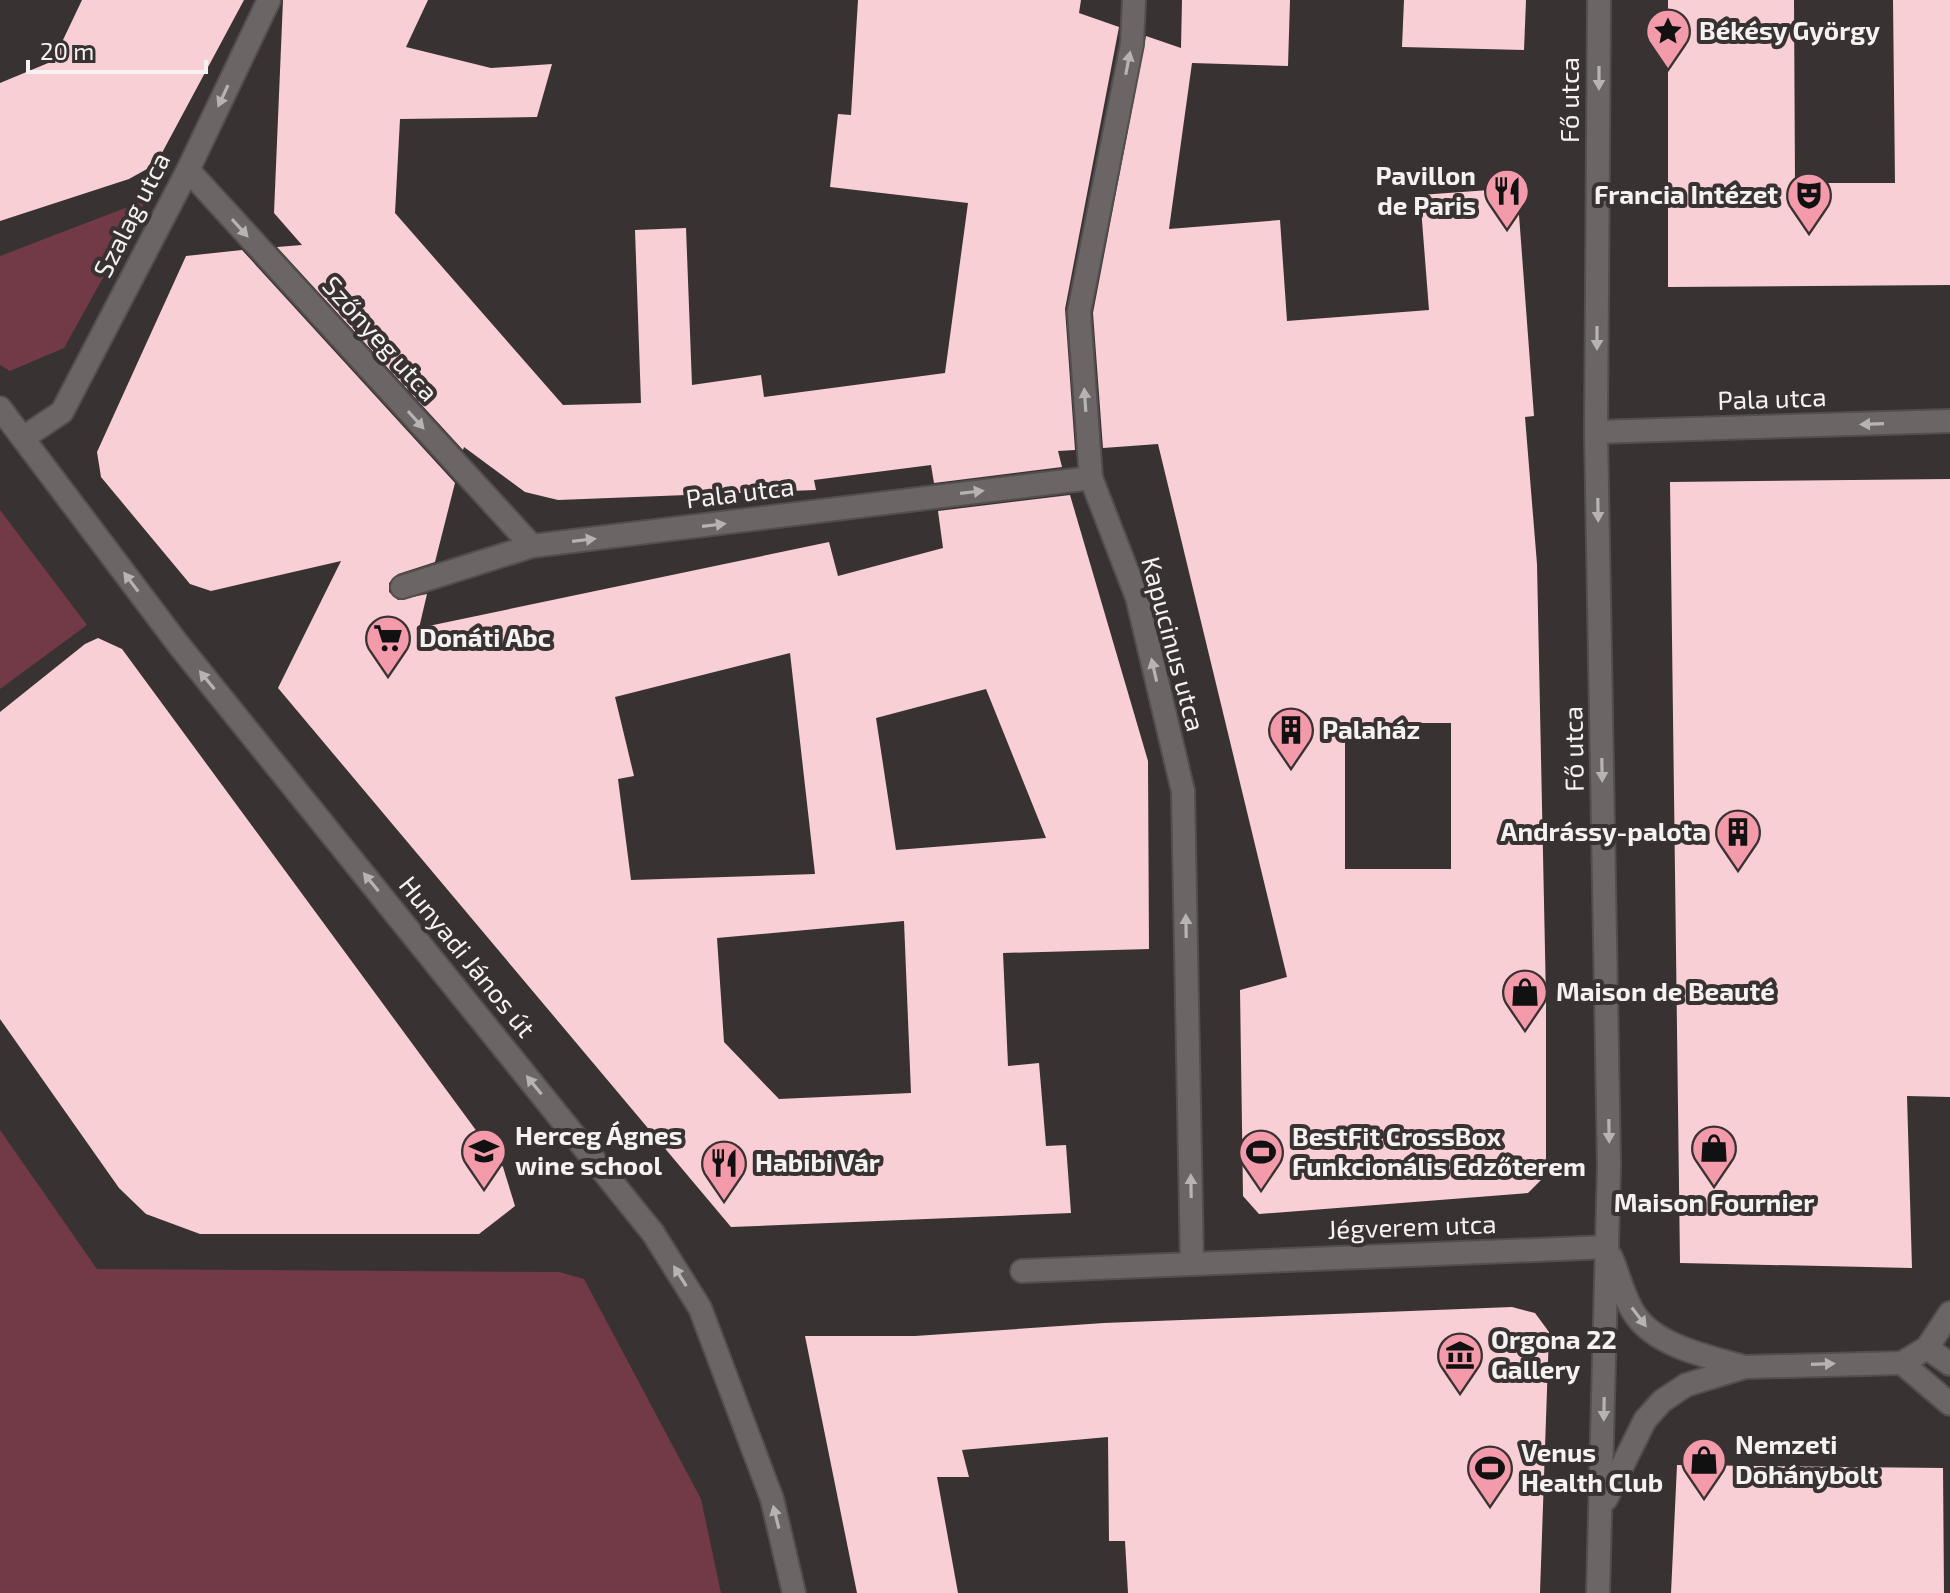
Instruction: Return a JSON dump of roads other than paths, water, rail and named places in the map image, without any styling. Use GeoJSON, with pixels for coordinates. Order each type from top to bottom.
{"type":"FeatureCollection","features":[{"type":"Feature","properties":{"kind":"street","name":"Szalag utca"},"geometry":{"type":"LineString","coordinates":[[23,438],[62,412],[188,170],[269,0]]}},
{"type":"Feature","properties":{"kind":"street","name":"Kapucinus utca"},"geometry":{"type":"LineString","coordinates":[[1134,0],[1132,44],[1079,312],[1091,478],[1137,597],[1183,791],[1192,1264]]}},
{"type":"Feature","properties":{"kind":"street","name":"Fő utca"},"geometry":{"type":"LineString","coordinates":[[1598,1593],[1609,1165],[1596,432],[1599,0]]}},
{"type":"Feature","properties":{"kind":"street","name":"Szőnyeg utca"},"geometry":{"type":"LineString","coordinates":[[188,170],[532,546]]}},
{"type":"Feature","properties":{"kind":"street","name":"Hunyadi János út"},"geometry":{"type":"LineString","coordinates":[[0,408],[178,644],[653,1233],[700,1308],[772,1499],[794,1593]]}},
{"type":"Feature","properties":{"kind":"street","name":"Pala utca"},"geometry":{"type":"LineString","coordinates":[[1596,432],[1950,421]]}},
{"type":"Feature","properties":{"kind":"street","name":"Pala utca"},"geometry":{"type":"LineString","coordinates":[[402,587],[532,546],[1091,478]]}},
{"type":"Feature","properties":{"kind":"street","name":"Jégverem utca"},"geometry":{"type":"LineString","coordinates":[[1022,1271],[1607,1247]]}},
{"type":"Feature","properties":{"kind":"street"},"geometry":{"type":"LineString","coordinates":[[1607,1247],[1635,1315],[1648,1328],[1704,1356],[1745,1367]]}},
{"type":"Feature","properties":{"kind":"street"},"geometry":{"type":"LineString","coordinates":[[1602,1507],[1645,1420],[1662,1401],[1686,1385],[1745,1367],[1902,1363],[1927,1348],[1950,1313]]}},
{"type":"Feature","properties":{"kind":"street"},"geometry":{"type":"LineString","coordinates":[[1927,1348],[1950,1364]]}},
{"type":"Feature","properties":{"kind":"street"},"geometry":{"type":"LineString","coordinates":[[1902,1363],[1950,1404]]}},
{"type":"Feature","properties":{"kind":"place","name":"Békésy György"},"geometry":{"type":"Point","coordinates":[1668,70]}},
{"type":"Feature","properties":{"kind":"place","name":"Pavillon de Paris"},"geometry":{"type":"Point","coordinates":[1507,230]}},
{"type":"Feature","properties":{"kind":"place","name":"Francia Intézet"},"geometry":{"type":"Point","coordinates":[1809,234]}},
{"type":"Feature","properties":{"kind":"place","name":"Donáti Abc"},"geometry":{"type":"Point","coordinates":[388,677]}},
{"type":"Feature","properties":{"kind":"place","name":"Palaház"},"geometry":{"type":"Point","coordinates":[1291,769]}},
{"type":"Feature","properties":{"kind":"place","name":"Andrássy-palota"},"geometry":{"type":"Point","coordinates":[1738,871]}},
{"type":"Feature","properties":{"kind":"place","name":"Maison de Beauté"},"geometry":{"type":"Point","coordinates":[1525,1031]}},
{"type":"Feature","properties":{"kind":"place","name":"Maison Fournier"},"geometry":{"type":"Point","coordinates":[1714,1187]}},
{"type":"Feature","properties":{"kind":"place","name":"Herceg Ágnes wine school"},"geometry":{"type":"Point","coordinates":[484,1190]}},
{"type":"Feature","properties":{"kind":"place","name":"BestFit CrossBox Funkcionális Edzőterem"},"geometry":{"type":"Point","coordinates":[1261,1191]}},
{"type":"Feature","properties":{"kind":"place","name":"Habibi Vár"},"geometry":{"type":"Point","coordinates":[724,1202]}},
{"type":"Feature","properties":{"kind":"place","name":"Orgona 22 Gallery"},"geometry":{"type":"Point","coordinates":[1460,1394]}},
{"type":"Feature","properties":{"kind":"place","name":"Nemzeti Dohánybolt"},"geometry":{"type":"Point","coordinates":[1704,1499]}},
{"type":"Feature","properties":{"kind":"place","name":"Venus Health Club"},"geometry":{"type":"Point","coordinates":[1490,1507]}}]}
